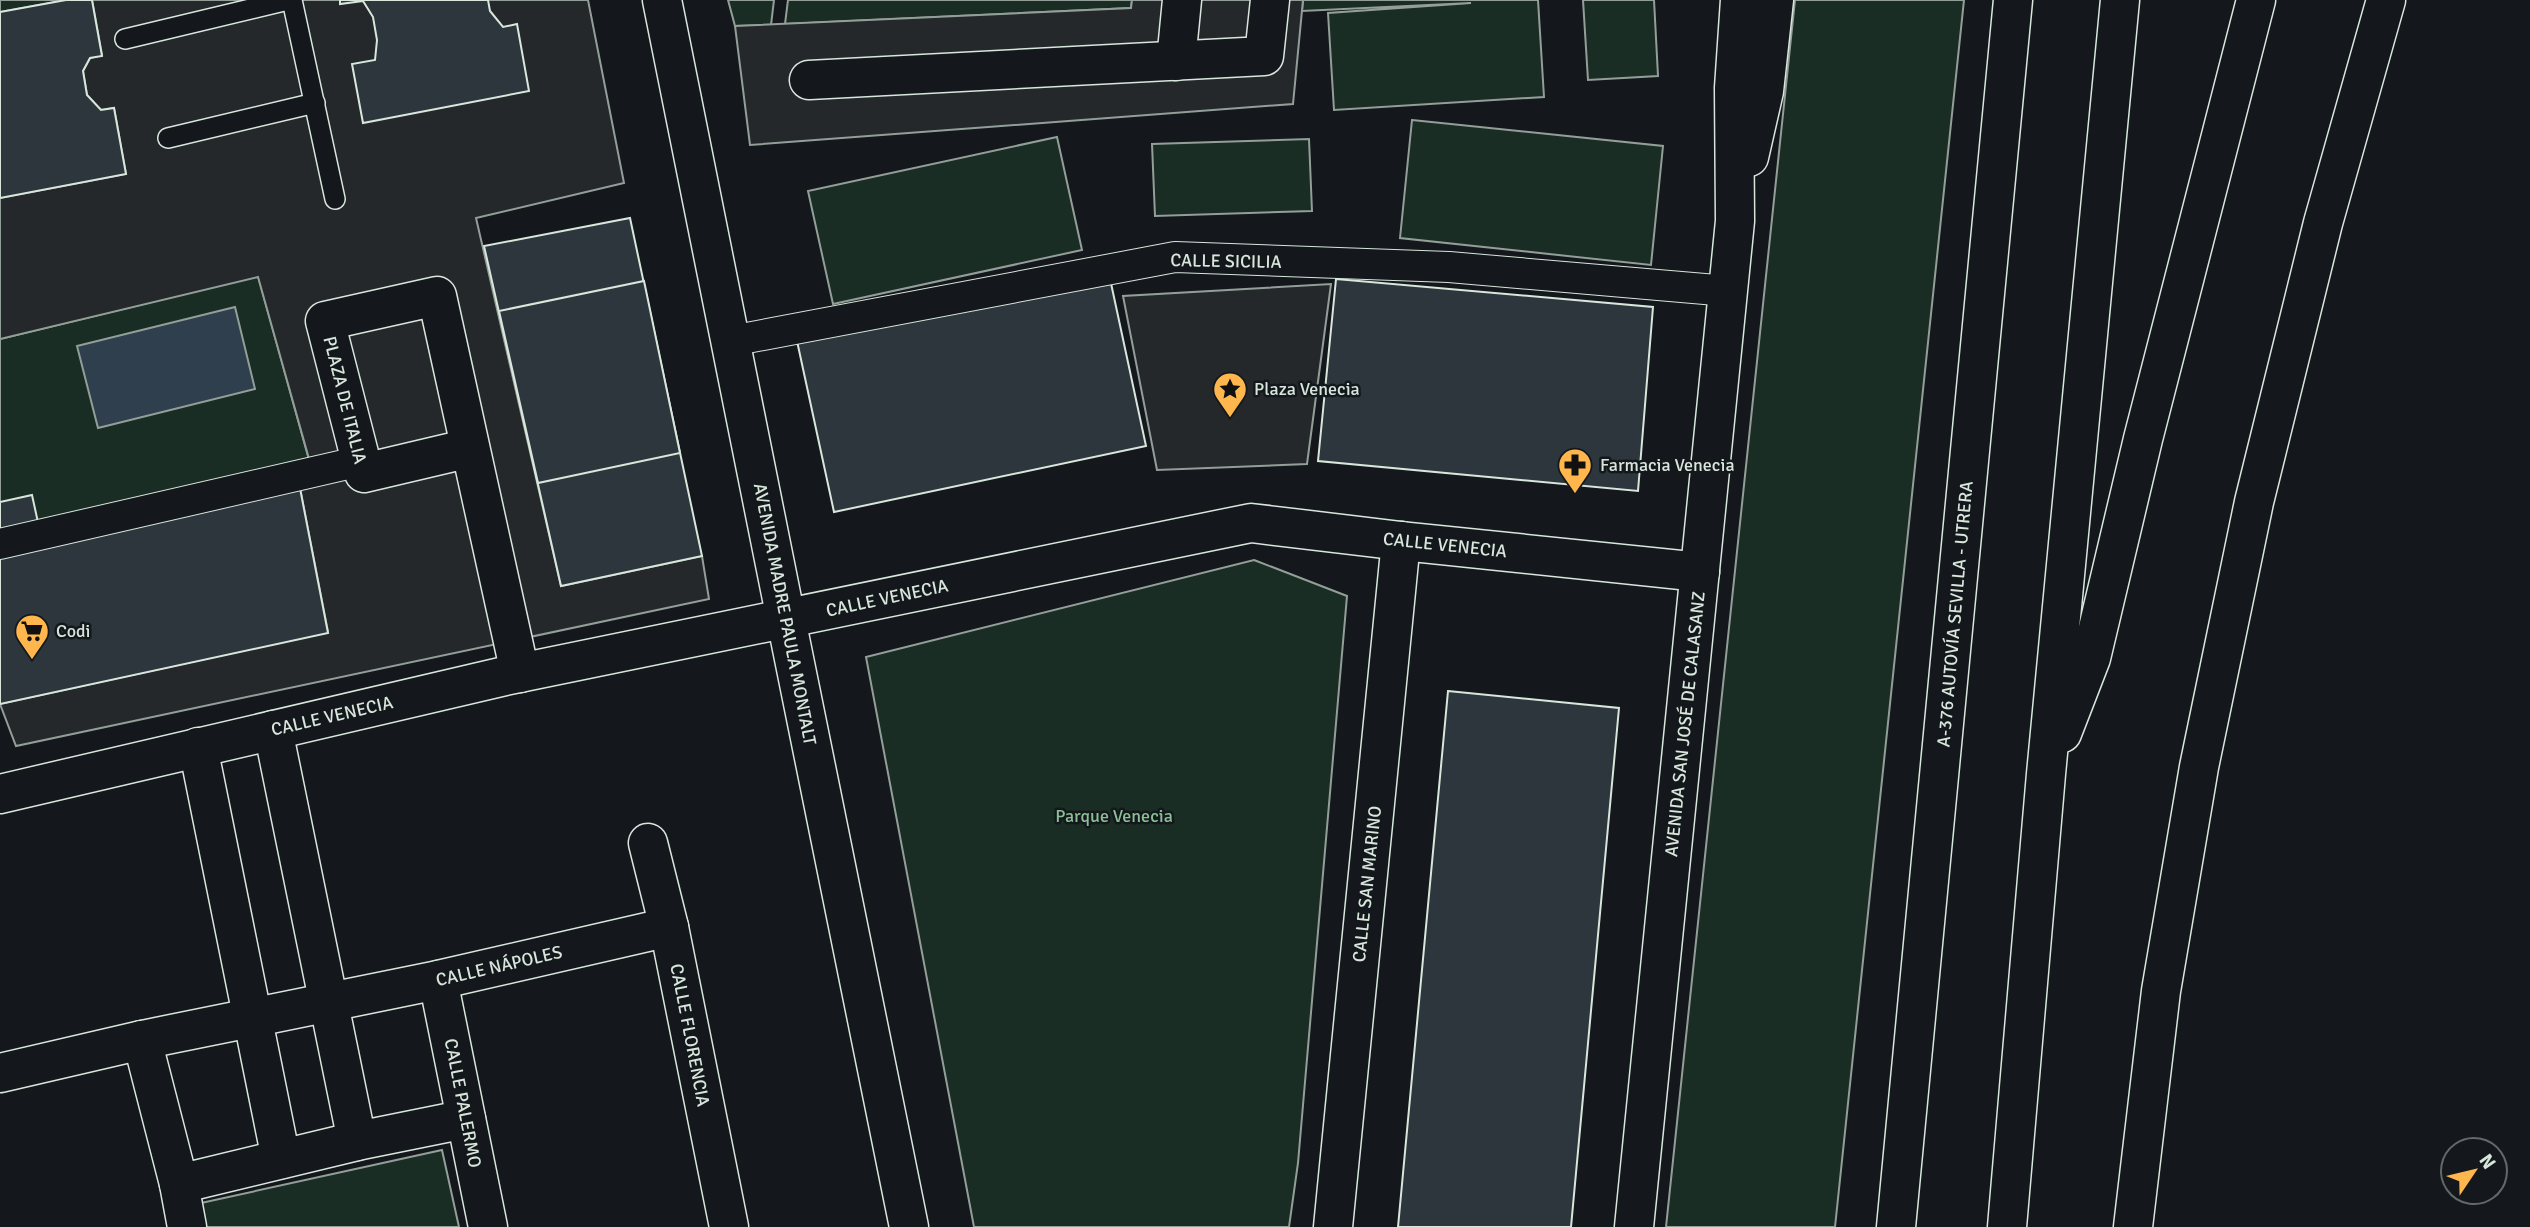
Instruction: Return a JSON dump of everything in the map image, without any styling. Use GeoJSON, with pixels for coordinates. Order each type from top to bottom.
{"type":"FeatureCollection","features":[{"type":"Feature","properties":{"kind":"main road","name":"AVENIDA MADRE PAULA MONTALT"},"geometry":{"type":"LineString","coordinates":[[662,0],[909,1227]]}},
{"type":"Feature","properties":{"kind":"main road"},"geometry":{"type":"LineString","coordinates":[[1176,61],[1182,0]]}},
{"type":"Feature","properties":{"kind":"main road"},"geometry":{"type":"LineString","coordinates":[[809,80],[1264,56],[1269,0]]}},
{"type":"Feature","properties":{"kind":"main road","name":"AVENIDA SAN JOSÉ DE CALASANZ"},"geometry":{"type":"LineString","coordinates":[[1634,1227],[1735,220],[1734,89],[1740,0]]}},
{"type":"Feature","properties":{"kind":"main road","name":"AVENIDA SAN JOSÉ DE CALASANZ"},"geometry":{"type":"LineString","coordinates":[[1735,220],[1764,91],[1774,0]]}},
{"type":"Feature","properties":{"kind":"main road","name":"A-376 AUTOVÍA SEVILLA - UTRERA"},"geometry":{"type":"LineString","coordinates":[[1896,1227],[2013,0]]}},
{"type":"Feature","properties":{"kind":"main road"},"geometry":{"type":"LineString","coordinates":[[2007,1227],[2046,774],[2120,0]]}},
{"type":"Feature","properties":{"kind":"main road"},"geometry":{"type":"LineString","coordinates":[[2046,774],[2091,658],[2146,425],[2256,0]]}},
{"type":"Feature","properties":{"kind":"main road"},"geometry":{"type":"LineString","coordinates":[[2133,1227],[2161,991],[2199,767],[2253,502],[2323,223],[2386,0]]}},
{"type":"Feature","properties":{"kind":"main road","name":"PLAZA DE ITALIA"},"geometry":{"type":"LineString","coordinates":[[470,448],[364,473],[325,321],[437,296],[520,673]]}},
{"type":"Feature","properties":{"kind":"main road","name":"CALLE VENECIA"},"geometry":{"type":"LineString","coordinates":[[0,794],[520,673],[1251,523],[1700,572]]}},
{"type":"Feature","properties":{"kind":"main road","name":"CALLE SAN MARINO"},"geometry":{"type":"LineString","coordinates":[[1333,1227],[1401,541]]}},
{"type":"Feature","properties":{"kind":"main road"},"geometry":{"type":"LineString","coordinates":[[273,730],[357,1141]]}},
{"type":"Feature","properties":{"kind":"main road"},"geometry":{"type":"LineString","coordinates":[[198,747],[281,1159]]}},
{"type":"Feature","properties":{"kind":"main road","name":"CALLE FLORENCIA"},"geometry":{"type":"LineString","coordinates":[[648,843],[669,927],[729,1227]]}},
{"type":"Feature","properties":{"kind":"main road","name":"CALLE NÁPOLES"},"geometry":{"type":"LineString","coordinates":[[0,1073],[142,1040],[438,980],[669,927]]}},
{"type":"Feature","properties":{"kind":"main road","name":"CALLE PALERMO"},"geometry":{"type":"LineString","coordinates":[[438,980],[488,1227]]}},
{"type":"Feature","properties":{"kind":"main road"},"geometry":{"type":"LineString","coordinates":[[142,1040],[179,1184],[187,1227]]}},
{"type":"Feature","properties":{"kind":"main road"},"geometry":{"type":"LineString","coordinates":[[179,1184],[357,1141],[466,1119]]}},
{"type":"Feature","properties":{"kind":"street","name":"CALLE SICILIA"},"geometry":{"type":"LineString","coordinates":[[731,341],[1175,257],[1449,267],[1728,291]]}},
{"type":"Feature","properties":{"kind":"street"},"geometry":{"type":"LineString","coordinates":[[0,544],[361,461]]}},
{"type":"Feature","properties":{"kind":"lane"},"geometry":{"type":"LineString","coordinates":[[125,39],[290,0],[335,199]]}},
{"type":"Feature","properties":{"kind":"lane"},"geometry":{"type":"LineString","coordinates":[[168,138],[315,103]]}},
{"type":"Feature","properties":{"kind":"green space"},"geometry":{"type":"Polygon","coordinates":[[[0,0],[66,0],[0,12],[0,0]]]}},
{"type":"Feature","properties":{"kind":"green space"},"geometry":{"type":"Polygon","coordinates":[[[728,0],[774,0],[771,25],[735,26],[728,0]]]}},
{"type":"Feature","properties":{"kind":"green space"},"geometry":{"type":"Polygon","coordinates":[[[788,0],[1132,0],[1131,8],[785,24],[788,0]]]}},
{"type":"Feature","properties":{"kind":"green space"},"geometry":{"type":"Polygon","coordinates":[[[1303,0],[1538,0],[1544,97],[1334,110],[1328,13],[1471,3],[1302,11],[1303,0]]]}},
{"type":"Feature","properties":{"kind":"green space"},"geometry":{"type":"Polygon","coordinates":[[[1583,0],[1654,0],[1658,76],[1588,80],[1583,0]]]}},
{"type":"Feature","properties":{"kind":"green space"},"geometry":{"type":"Polygon","coordinates":[[[1795,0],[1964,0],[1835,1227],[1666,1227],[1795,0]]]}},
{"type":"Feature","properties":{"kind":"green space"},"geometry":{"type":"Polygon","coordinates":[[[1412,120],[1663,146],[1651,265],[1400,238],[1412,120]]]}},
{"type":"Feature","properties":{"kind":"green space"},"geometry":{"type":"Polygon","coordinates":[[[1057,137],[1082,250],[833,304],[808,191],[1057,137]]]}},
{"type":"Feature","properties":{"kind":"green space"},"geometry":{"type":"Polygon","coordinates":[[[1309,139],[1312,211],[1155,216],[1152,144],[1309,139]]]}},
{"type":"Feature","properties":{"kind":"green space"},"geometry":{"type":"Polygon","coordinates":[[[258,276],[311,467],[0,535],[0,339],[258,276]]]}},
{"type":"Feature","properties":{"kind":"green space","name":"Parque Venecia"},"geometry":{"type":"Polygon","coordinates":[[[1254,560],[1347,596],[1298,1163],[1289,1227],[974,1227],[866,657],[1254,560]]]}},
{"type":"Feature","properties":{"kind":"green space"},"geometry":{"type":"Polygon","coordinates":[[[442,1150],[459,1227],[206,1227],[201,1203],[442,1150]]]}},
{"type":"Feature","properties":{"kind":"shaded area"},"geometry":{"type":"Polygon","coordinates":[[[92,0],[588,0],[624,183],[476,218],[561,586],[702,556],[709,599],[16,746],[0,704],[328,632],[299,483],[311,466],[258,277],[0,339],[0,198],[126,174],[114,108],[101,110],[87,95],[83,71],[90,58],[102,55],[92,0]]]}},
{"type":"Feature","properties":{"kind":"shaded area"},"geometry":{"type":"Polygon","coordinates":[[[1132,0],[1303,0],[1293,104],[750,145],[735,26],[1131,8],[1132,0]]]}},
{"type":"Feature","properties":{"kind":"shaded area","name":"Plaza Venecia"},"geometry":{"type":"Polygon","coordinates":[[[1331,284],[1307,464],[1157,470],[1123,296],[1331,284]]]}},
{"type":"Feature","properties":{"kind":"water"},"geometry":{"type":"Polygon","coordinates":[[[235,307],[255,389],[98,428],[77,346],[235,307]]]}},
{"type":"Feature","properties":{"kind":"building"},"geometry":{"type":"Polygon","coordinates":[[[66,0],[92,0],[102,56],[90,58],[83,71],[87,95],[101,110],[114,108],[126,174],[0,198],[0,12],[66,0]]]}},
{"type":"Feature","properties":{"kind":"building"},"geometry":{"type":"Polygon","coordinates":[[[340,0],[488,0],[490,11],[503,27],[517,24],[529,91],[363,123],[352,64],[375,60],[377,40],[373,17],[363,1],[340,4],[340,0]]]}},
{"type":"Feature","properties":{"kind":"building"},"geometry":{"type":"Polygon","coordinates":[[[630,218],[702,556],[561,586],[484,246],[630,218]]]}},
{"type":"Feature","properties":{"kind":"building"},"geometry":{"type":"Polygon","coordinates":[[[1109,274],[1146,446],[834,512],[797,341],[1109,274]]]}},
{"type":"Feature","properties":{"kind":"building"},"geometry":{"type":"Polygon","coordinates":[[[1336,279],[1653,307],[1638,491],[1318,461],[1336,279]]]}},
{"type":"Feature","properties":{"kind":"building"},"geometry":{"type":"Polygon","coordinates":[[[644,281],[680,453],[538,483],[499,311],[644,281]]]}},
{"type":"Feature","properties":{"kind":"building"},"geometry":{"type":"Polygon","coordinates":[[[299,483],[328,633],[0,704],[0,548],[299,483]]]}},
{"type":"Feature","properties":{"kind":"building"},"geometry":{"type":"Polygon","coordinates":[[[32,495],[39,527],[0,535],[0,502],[32,495]]]}},
{"type":"Feature","properties":{"kind":"building"},"geometry":{"type":"Polygon","coordinates":[[[1448,691],[1619,708],[1571,1227],[1398,1227],[1448,691]]]}},
{"type":"Feature","properties":{"kind":"place","name":"Plaza Venecia"},"geometry":{"type":"Point","coordinates":[1230,419]}},
{"type":"Feature","properties":{"kind":"place","name":"Farmacia Venecia"},"geometry":{"type":"Point","coordinates":[1575,495]}},
{"type":"Feature","properties":{"kind":"place","name":"Codi"},"geometry":{"type":"Point","coordinates":[32,661]}}]}
